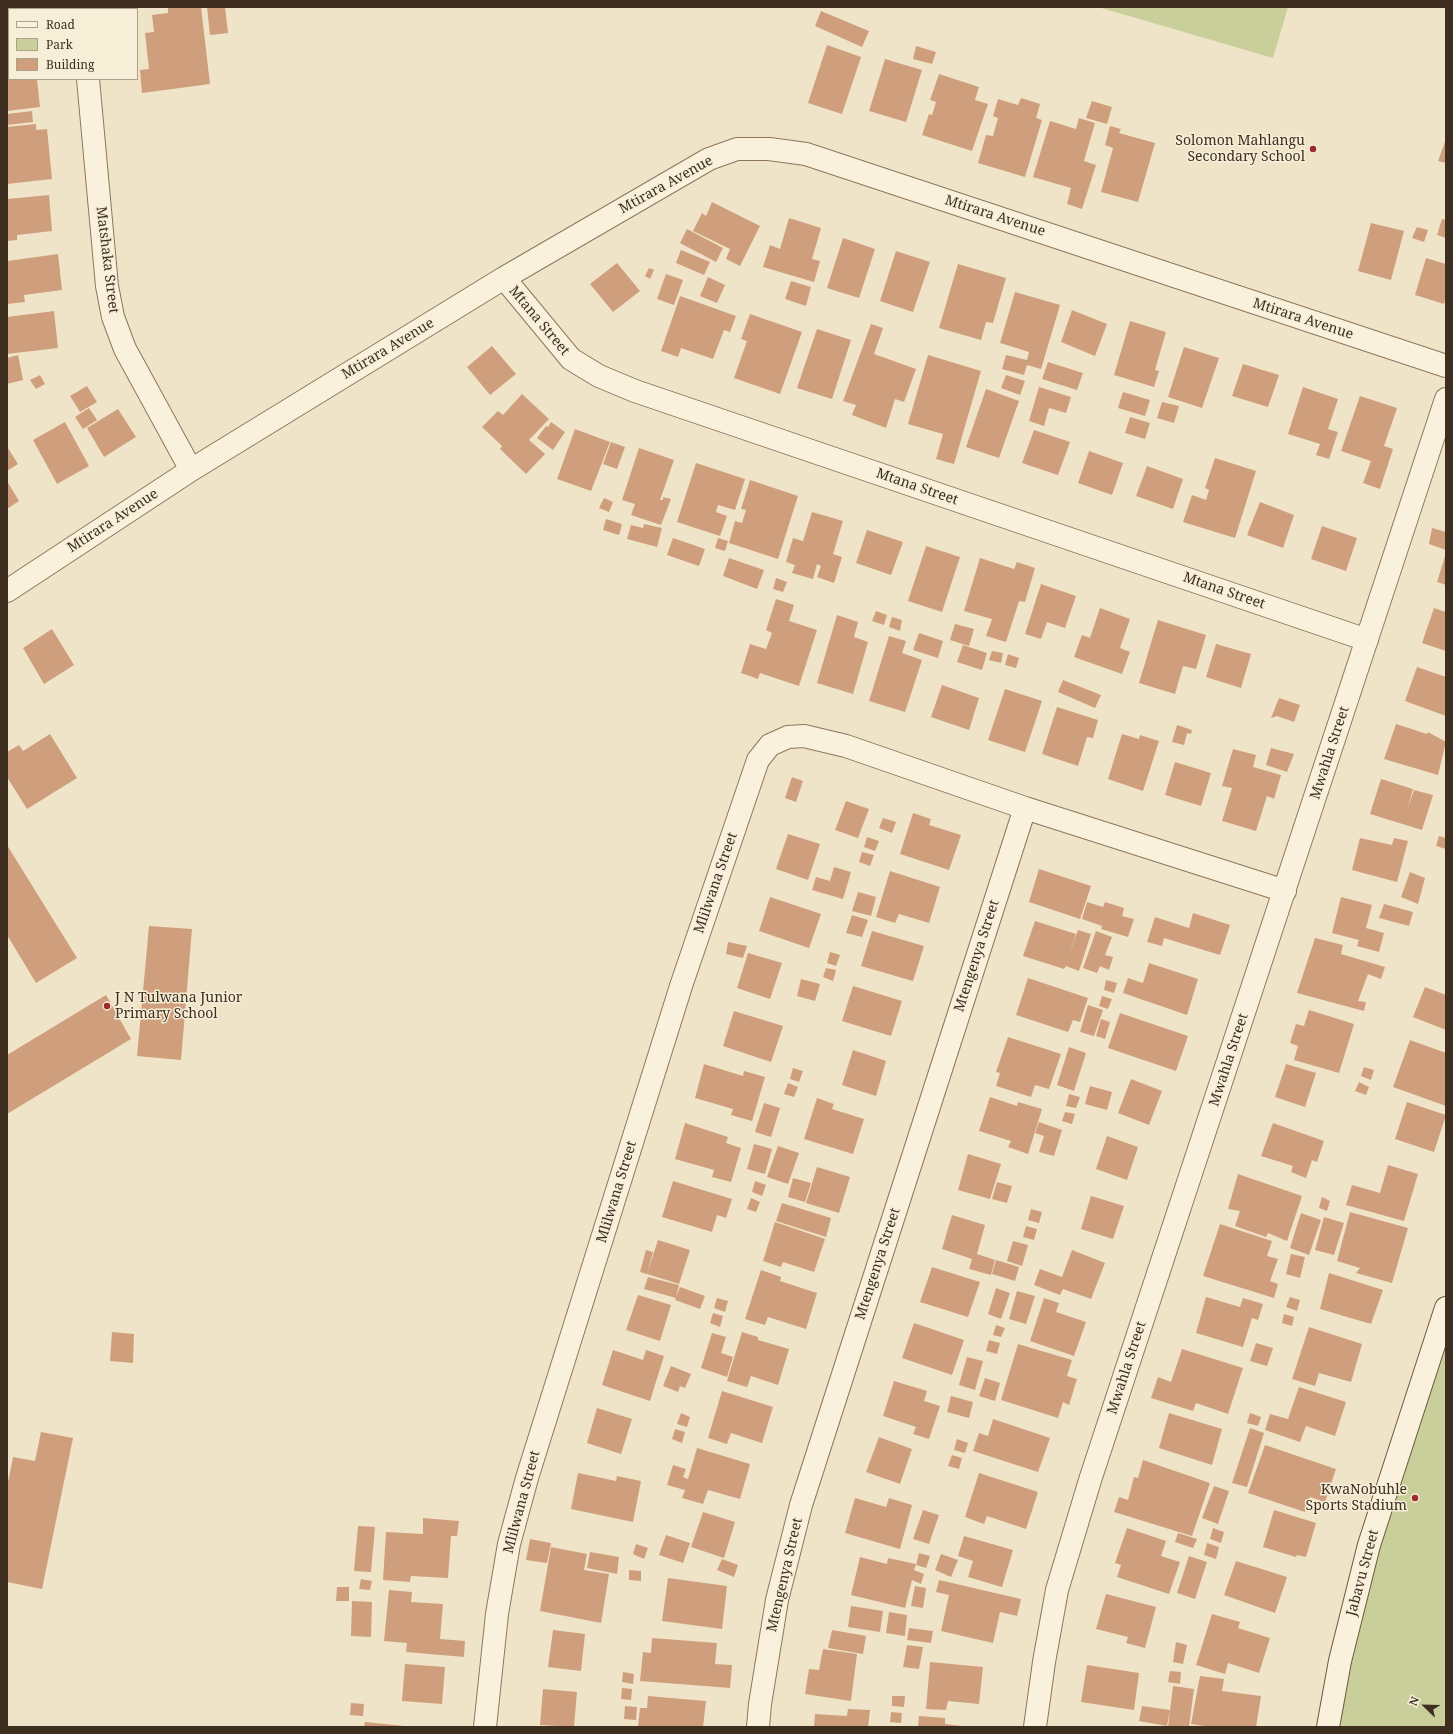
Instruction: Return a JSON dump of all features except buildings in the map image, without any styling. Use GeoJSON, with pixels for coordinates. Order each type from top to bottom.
{"type":"FeatureCollection","features":[{"type":"Feature","properties":{"kind":"street","name":"Matshaka Street"},"geometry":{"type":"LineString","coordinates":[[88,80],[107,286],[113,317],[125,350],[191,470]]}},
{"type":"Feature","properties":{"kind":"street","name":"Mtirara Avenue"},"geometry":{"type":"LineString","coordinates":[[7,591],[191,470],[504,278],[709,159],[737,149],[769,149],[806,154],[1446,366]]}},
{"type":"Feature","properties":{"kind":"street","name":"Mtana Street"},"geometry":{"type":"LineString","coordinates":[[504,278],[571,359],[599,376],[627,388],[1367,640]]}},
{"type":"Feature","properties":{"kind":"street","name":"Mwahla Street"},"geometry":{"type":"LineString","coordinates":[[1035,1727],[1044,1662],[1057,1590],[1093,1470],[1446,399]]}},
{"type":"Feature","properties":{"kind":"street","name":"Mlilwana Street"},"geometry":{"type":"LineString","coordinates":[[485,1727],[497,1614],[509,1544],[527,1478],[681,986],[758,760],[770,745],[788,737],[804,736],[846,746],[1025,808],[1285,891]]}},
{"type":"Feature","properties":{"kind":"street","name":"Mtengenya Street"},"geometry":{"type":"LineString","coordinates":[[758,1727],[760,1704],[777,1600],[801,1505],[1025,808]]}},
{"type":"Feature","properties":{"kind":"street","name":"Jabavu Street"},"geometry":{"type":"LineString","coordinates":[[1328,1727],[1340,1660],[1369,1545],[1446,1308]]}},
{"type":"Feature","properties":{"kind":"green space"},"geometry":{"type":"Polygon","coordinates":[[[1098,7],[1288,7],[1273,58],[1098,7]]]}},
{"type":"Feature","properties":{"kind":"green space","name":"KwaNobuhle Sports Stadium"},"geometry":{"type":"Polygon","coordinates":[[[1446,1308],[1446,1727],[1328,1727],[1446,1308]]]}},
{"type":"Feature","properties":{"kind":"place","name":"Solomon Mahlangu Secondary School"},"geometry":{"type":"Point","coordinates":[1313,149]}},
{"type":"Feature","properties":{"kind":"place","name":"J N Tulwana Junior Primary School"},"geometry":{"type":"Point","coordinates":[107,1006]}},
{"type":"Feature","properties":{"kind":"place","name":"KwaNobuhle Sports Stadium"},"geometry":{"type":"Point","coordinates":[1415,1498]}}]}
